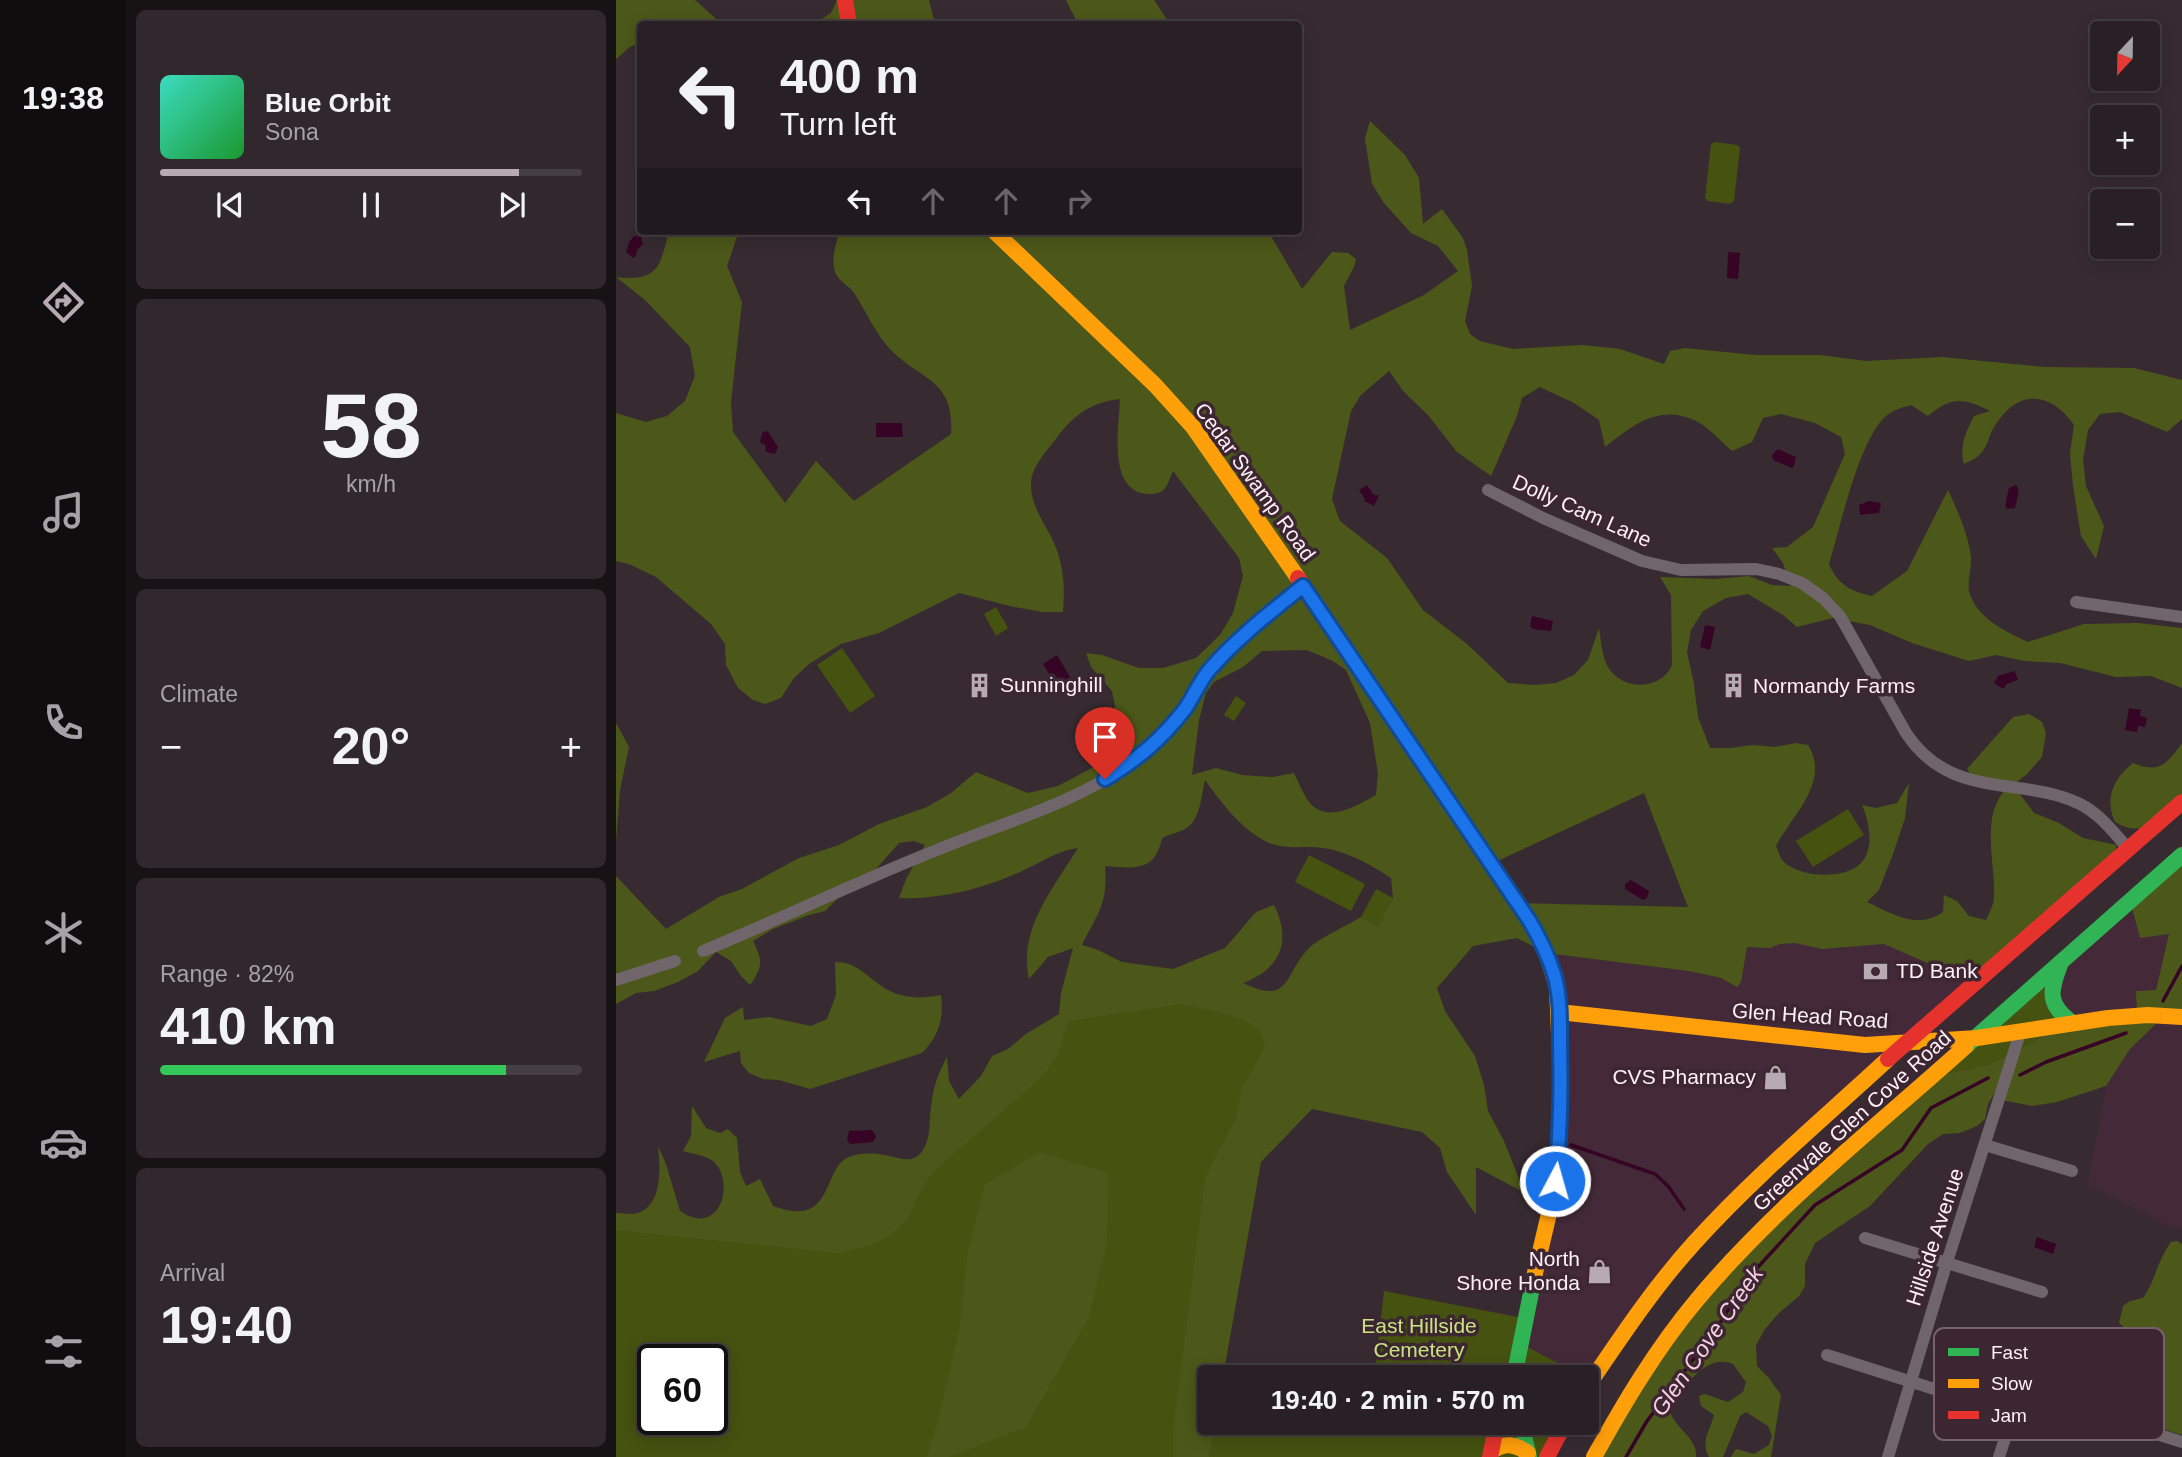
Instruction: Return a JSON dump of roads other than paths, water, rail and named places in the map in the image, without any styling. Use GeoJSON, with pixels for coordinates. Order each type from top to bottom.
{"type":"FeatureCollection","features":[{"type":"Feature","properties":{"kind":"main road"},"geometry":{"type":"LineString","coordinates":[[845,0],[848,21]]}},
{"type":"Feature","properties":{"kind":"main road","name":"Cedar Swamp Road"},"geometry":{"type":"LineString","coordinates":[[999,235],[1155,385],[1193,427],[1529,920],[1546,953],[1555,977],[1559,1012],[1561,1076],[1557,1168],[1511,1365]]}},
{"type":"Feature","properties":{"kind":"main road","name":"Greenvale Glen Cove Road"},"geometry":{"type":"LineString","coordinates":[[1599,1370],[1651,1294],[1694,1243],[1749,1185],[1906,1043],[2182,802]]}},
{"type":"Feature","properties":{"kind":"main road","name":"Greenvale Glen Cove Road"},"geometry":{"type":"LineString","coordinates":[[1594,1457],[1627,1398],[1659,1349],[1725,1266],[1762,1228],[1861,1137],[1977,1038],[2182,855]]}},
{"type":"Feature","properties":{"kind":"main road"},"geometry":{"type":"LineString","coordinates":[[2062,960],[2051,995],[2056,1010],[2071,1022]]}},
{"type":"Feature","properties":{"kind":"main road","name":"Glen Head Road"},"geometry":{"type":"LineString","coordinates":[[1559,1012],[1865,1045],[1977,1038],[2071,1022],[2148,1015],[2182,1017]]}},
{"type":"Feature","properties":{"kind":"main road","name":"Cedar Swamp Road"},"geometry":{"type":"LineString","coordinates":[[1515,1365],[1518,1342]]}},
{"type":"Feature","properties":{"kind":"main road"},"geometry":{"type":"LineString","coordinates":[[1491,1454],[1495,1435]]}},
{"type":"Feature","properties":{"kind":"main road"},"geometry":{"type":"LineString","coordinates":[[1524,1435],[1528,1455]]}},
{"type":"Feature","properties":{"kind":"main road"},"geometry":{"type":"LineString","coordinates":[[1547,1457],[1559,1435]]}},
{"type":"Feature","properties":{"kind":"main road"},"geometry":{"type":"LineString","coordinates":[[1491,1454],[1499,1446],[1509,1444],[1517,1446],[1528,1455]]}},
{"type":"Feature","properties":{"kind":"street","name":"Dolly Cam Lane"},"geometry":{"type":"LineString","coordinates":[[1488,490],[1552,523],[1642,561],[1681,570],[1756,569],[1802,583],[1823,598],[1840,616],[1913,745],[1931,762],[1950,773],[1976,782],[2047,794],[2082,805],[2096,814],[2128,848]]}},
{"type":"Feature","properties":{"kind":"street"},"geometry":{"type":"LineString","coordinates":[[703,951],[936,850],[1037,812],[1129,765],[1158,741],[1187,706],[1198,685],[1246,632],[1303,586]]}},
{"type":"Feature","properties":{"kind":"street"},"geometry":{"type":"LineString","coordinates":[[2076,602],[2182,617]]}},
{"type":"Feature","properties":{"kind":"street"},"geometry":{"type":"LineString","coordinates":[[616,980],[675,961]]}},
{"type":"Feature","properties":{"kind":"street","name":"Hillside Avenue"},"geometry":{"type":"LineString","coordinates":[[1888,1457],[2021,1030]]}},
{"type":"Feature","properties":{"kind":"street"},"geometry":{"type":"LineString","coordinates":[[1985,1145],[2072,1171]]}},
{"type":"Feature","properties":{"kind":"street"},"geometry":{"type":"LineString","coordinates":[[1865,1238],[1946,1265],[2042,1292]]}},
{"type":"Feature","properties":{"kind":"street"},"geometry":{"type":"LineString","coordinates":[[1827,1355],[1934,1389]]}},
{"type":"Feature","properties":{"kind":"street"},"geometry":{"type":"LineString","coordinates":[[2164,1436],[2182,1442]]}},
{"type":"Feature","properties":{"kind":"street"},"geometry":{"type":"LineString","coordinates":[[1999,1457],[2005,1440]]}},
{"type":"Feature","properties":{"kind":"waterway","name":"Glen Cove Creek"},"geometry":{"type":"LineString","coordinates":[[2163,1001],[2182,966]]}},
{"type":"Feature","properties":{"kind":"waterway","name":"Glen Cove Creek"},"geometry":{"type":"LineString","coordinates":[[2020,1075],[2046,1062],[2126,1033]]}},
{"type":"Feature","properties":{"kind":"waterway","name":"Glen Cove Creek"},"geometry":{"type":"LineString","coordinates":[[1626,1457],[1647,1421],[1717,1328],[1747,1279],[1815,1205],[1902,1150],[1931,1108],[1988,1078]]}},
{"type":"Feature","properties":{"kind":"waterway"},"geometry":{"type":"LineString","coordinates":[[1571,1145],[1655,1174],[1668,1186],[1684,1209]]}},
{"type":"Feature","properties":{"kind":"place","name":"Sunninghill"},"geometry":{"type":"Point","coordinates":[980,685]}},
{"type":"Feature","properties":{"kind":"place","name":"Normandy Farms"},"geometry":{"type":"Point","coordinates":[1733,686]}},
{"type":"Feature","properties":{"kind":"place","name":"TD Bank"},"geometry":{"type":"Point","coordinates":[1876,971]}},
{"type":"Feature","properties":{"kind":"place","name":"CVS Pharmacy"},"geometry":{"type":"Point","coordinates":[1776,1077]}},
{"type":"Feature","properties":{"kind":"place","name":"North Shore Honda"},"geometry":{"type":"Point","coordinates":[1600,1271]}},
{"type":"Feature","properties":{"kind":"park label","name":"East Hillside Cemetery"},"geometry":{"type":"Point","coordinates":[1419,1338]}}]}
